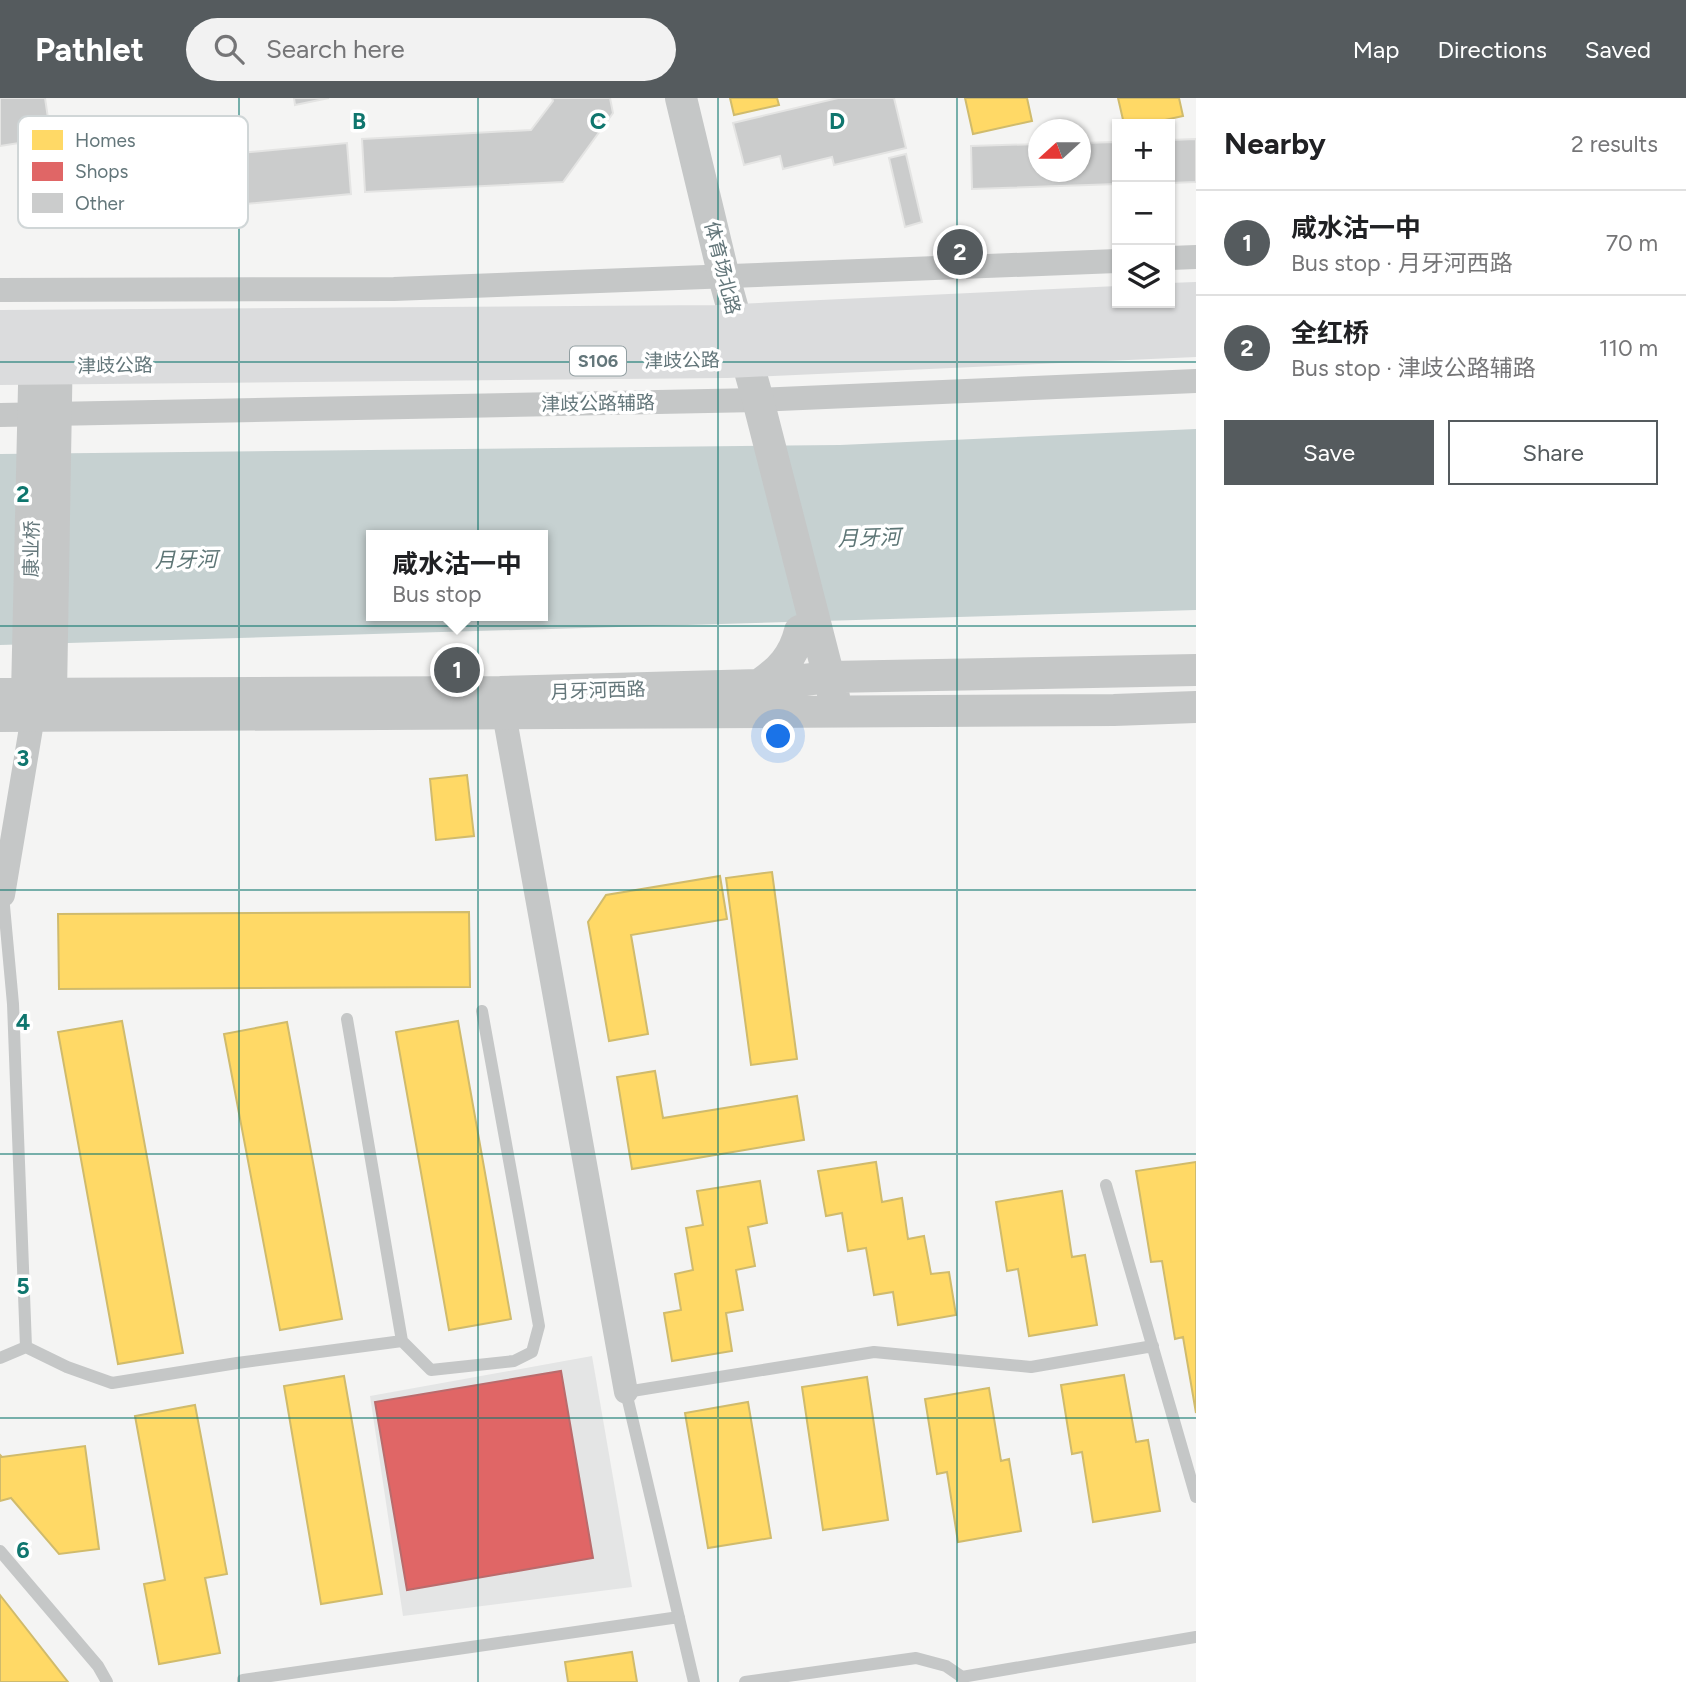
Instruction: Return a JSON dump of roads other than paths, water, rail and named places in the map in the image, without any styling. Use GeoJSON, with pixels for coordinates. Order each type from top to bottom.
{"type":"FeatureCollection","features":[{"type":"Feature","properties":{"kind":"main road"},"geometry":{"type":"LineString","coordinates":[[1175,302],[1196,301]]}},
{"type":"Feature","properties":{"kind":"main road","name":"津歧公路"},"geometry":{"type":"LineString","coordinates":[[732,341],[1112,307]]}},
{"type":"Feature","properties":{"kind":"main road","name":"津歧公路"},"geometry":{"type":"LineString","coordinates":[[31,348],[1196,338]]}},
{"type":"Feature","properties":{"kind":"street","name":"体育场北路"},"geometry":{"type":"LineString","coordinates":[[663,98],[759,436],[827,711]]}},
{"type":"Feature","properties":{"kind":"street","name":"体育场北路"},"geometry":{"type":"LineString","coordinates":[[681,98],[714,277]]}},
{"type":"Feature","properties":{"kind":"street"},"geometry":{"type":"LineString","coordinates":[[1175,258],[1196,257]]}},
{"type":"Feature","properties":{"kind":"street"},"geometry":{"type":"LineString","coordinates":[[0,290],[394,289],[1112,261]]}},
{"type":"Feature","properties":{"kind":"street","name":"康业桥"},"geometry":{"type":"LineString","coordinates":[[28,699],[41,652],[44,450],[44,415],[31,348]]}},
{"type":"Feature","properties":{"kind":"street","name":"津歧公路辅路"},"geometry":{"type":"LineString","coordinates":[[0,415],[749,400],[1196,381]]}},
{"type":"Feature","properties":{"kind":"street"},"geometry":{"type":"LineString","coordinates":[[762,698],[809,631]]}},
{"type":"Feature","properties":{"kind":"street","name":"月牙河西路"},"geometry":{"type":"LineString","coordinates":[[762,698],[820,678],[1196,670]]}},
{"type":"Feature","properties":{"kind":"street","name":"月牙河西路"},"geometry":{"type":"LineString","coordinates":[[0,716],[28,699],[502,704],[762,698],[827,711],[1114,710],[1196,707]]}},
{"type":"Feature","properties":{"kind":"street"},"geometry":{"type":"LineString","coordinates":[[3,895],[28,699]]}},
{"type":"Feature","properties":{"kind":"street"},"geometry":{"type":"LineString","coordinates":[[502,704],[626,1392]]}},
{"type":"Feature","properties":{"kind":"lane"},"geometry":{"type":"LineString","coordinates":[[3,895],[13,1004],[26,1347]]}},
{"type":"Feature","properties":{"kind":"lane"},"geometry":{"type":"LineString","coordinates":[[347,1019],[402,1341],[431,1370],[514,1361],[532,1352],[539,1326],[482,1011]]}},
{"type":"Feature","properties":{"kind":"lane"},"geometry":{"type":"LineString","coordinates":[[1106,1185],[1196,1497]]}},
{"type":"Feature","properties":{"kind":"lane"},"geometry":{"type":"LineString","coordinates":[[0,1358],[26,1347],[66,1367],[112,1383],[402,1341]]}},
{"type":"Feature","properties":{"kind":"lane"},"geometry":{"type":"LineString","coordinates":[[694,1682],[626,1392],[874,1352],[1031,1367],[1153,1346]]}},
{"type":"Feature","properties":{"kind":"lane"},"geometry":{"type":"LineString","coordinates":[[0,1550],[98,1666],[107,1682]]}},
{"type":"Feature","properties":{"kind":"lane"},"geometry":{"type":"LineString","coordinates":[[243,1682],[679,1617]]}},
{"type":"Feature","properties":{"kind":"lane"},"geometry":{"type":"LineString","coordinates":[[745,1682],[916,1658],[946,1665],[962,1679],[1196,1637]]}},
{"type":"Feature","properties":{"kind":"water","name":"月牙河"},"geometry":{"type":"Polygon","coordinates":[[[1196,429],[1196,610],[0,645],[0,454],[840,445],[1196,429]]]}},
{"type":"Feature","properties":{"kind":"place","name":"全红桥"},"geometry":{"type":"Point","coordinates":[960,252]}},
{"type":"Feature","properties":{"kind":"place","name":"咸水沽一中"},"geometry":{"type":"Point","coordinates":[457,670]}}]}
